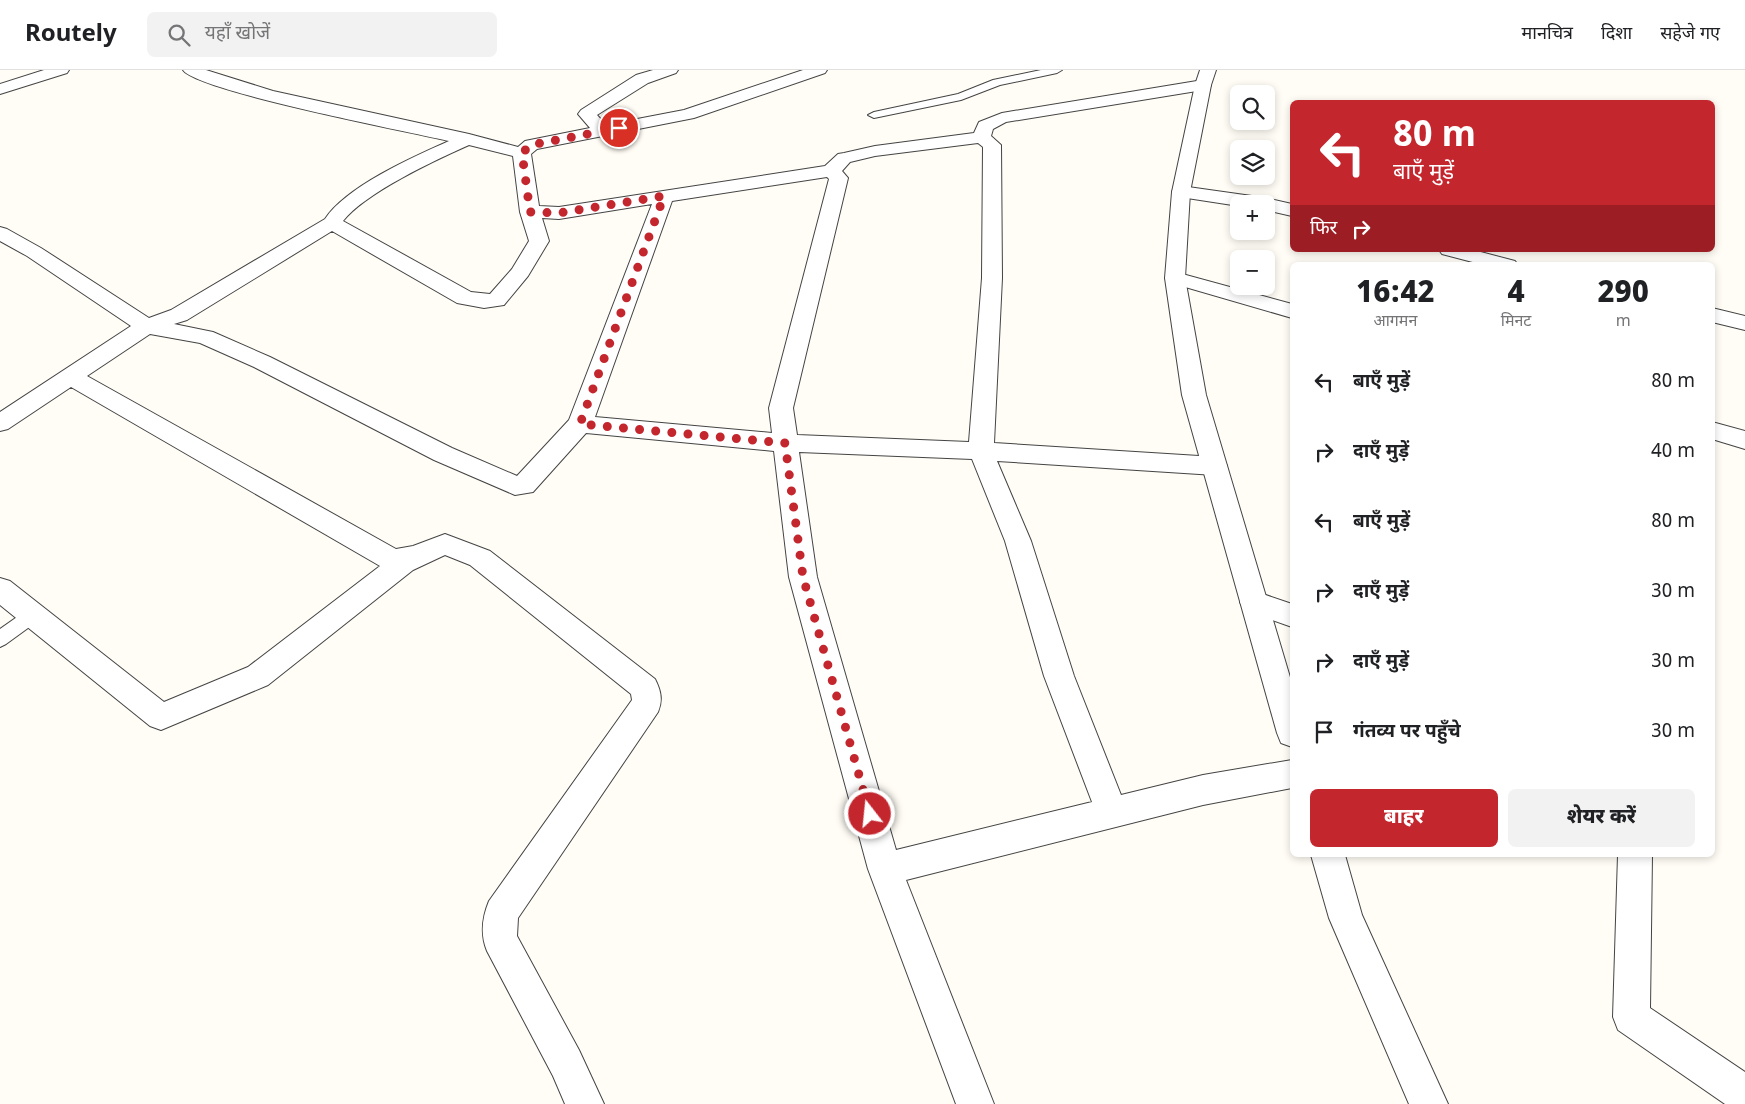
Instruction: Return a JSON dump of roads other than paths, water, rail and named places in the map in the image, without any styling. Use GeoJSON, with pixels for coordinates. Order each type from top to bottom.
{"type":"FeatureCollection","features":[{"type":"Feature","properties":{"kind":"street"},"geometry":{"type":"LineString","coordinates":[[0,89],[61,70]]}},
{"type":"Feature","properties":{"kind":"street"},"geometry":{"type":"LineString","coordinates":[[191,70],[243,88],[286,100],[522,153]]}},
{"type":"Feature","properties":{"kind":"street"},"geometry":{"type":"LineString","coordinates":[[602,131],[587,114],[642,79],[670,70]]}},
{"type":"Feature","properties":{"kind":"street"},"geometry":{"type":"LineString","coordinates":[[522,153],[531,145],[688,114],[819,70]]}},
{"type":"Feature","properties":{"kind":"street"},"geometry":{"type":"LineString","coordinates":[[624,73],[642,79]]}},
{"type":"Feature","properties":{"kind":"street"},"geometry":{"type":"LineString","coordinates":[[982,137],[985,126],[1002,118],[1206,77],[1181,192],[1175,278],[1194,395],[1290,726]]}},
{"type":"Feature","properties":{"kind":"street"},"geometry":{"type":"LineString","coordinates":[[530,212],[559,213],[831,171],[844,158],[859,154],[982,137],[992,145],[992,278],[981,451],[1018,541],[1059,676],[1112,813]]}},
{"type":"Feature","properties":{"kind":"street"},"geometry":{"type":"LineString","coordinates":[[0,423],[146,326],[179,315],[332,223],[339,211],[395,174],[437,152],[469,140]]}},
{"type":"Feature","properties":{"kind":"street"},"geometry":{"type":"LineString","coordinates":[[332,223],[465,298],[484,302],[496,300],[521,272],[539,242],[530,212],[522,153]]}},
{"type":"Feature","properties":{"kind":"street"},"geometry":{"type":"LineString","coordinates":[[831,171],[839,178],[781,408],[803,577],[885,869],[976,1104]]}},
{"type":"Feature","properties":{"kind":"street"},"geometry":{"type":"LineString","coordinates":[[1181,192],[1230,199]]}},
{"type":"Feature","properties":{"kind":"street"},"geometry":{"type":"LineString","coordinates":[[0,233],[34,252],[146,326],[205,337],[262,362],[443,454],[515,486],[524,486],[580,424],[664,196]]}},
{"type":"Feature","properties":{"kind":"street"},"geometry":{"type":"LineString","coordinates":[[1275,206],[1290,210]]}},
{"type":"Feature","properties":{"kind":"street"},"geometry":{"type":"LineString","coordinates":[[1457,252],[1496,262]]}},
{"type":"Feature","properties":{"kind":"street"},"geometry":{"type":"LineString","coordinates":[[1175,278],[1290,310]]}},
{"type":"Feature","properties":{"kind":"street"},"geometry":{"type":"LineString","coordinates":[[1715,316],[1745,323]]}},
{"type":"Feature","properties":{"kind":"street"},"geometry":{"type":"LineString","coordinates":[[70,376],[393,560],[416,556]]}},
{"type":"Feature","properties":{"kind":"street"},"geometry":{"type":"LineString","coordinates":[[580,424],[785,443],[981,451],[1215,466]]}},
{"type":"Feature","properties":{"kind":"street"},"geometry":{"type":"LineString","coordinates":[[1715,431],[1745,440]]}},
{"type":"Feature","properties":{"kind":"street"},"geometry":{"type":"LineString","coordinates":[[0,589],[161,717],[258,676],[403,563],[445,544],[480,558],[645,688],[647,703],[501,913],[498,939],[566,1063],[585,1104]]}},
{"type":"Feature","properties":{"kind":"street"},"geometry":{"type":"LineString","coordinates":[[1254,602],[1290,615]]}},
{"type":"Feature","properties":{"kind":"street"},"geometry":{"type":"LineString","coordinates":[[885,869],[1203,790],[1290,774]]}},
{"type":"Feature","properties":{"kind":"street"},"geometry":{"type":"LineString","coordinates":[[1329,857],[1346,918],[1429,1104]]}},
{"type":"Feature","properties":{"kind":"street"},"geometry":{"type":"LineString","coordinates":[[1635,857],[1631,1017],[1745,1095]]}},
{"type":"Feature","properties":{"kind":"lane"},"geometry":{"type":"LineString","coordinates":[[874,115],[960,97],[997,82],[1056,70]]}},
{"type":"Feature","properties":{"kind":"lane"},"geometry":{"type":"LineString","coordinates":[[0,639],[34,615]]}}]}
